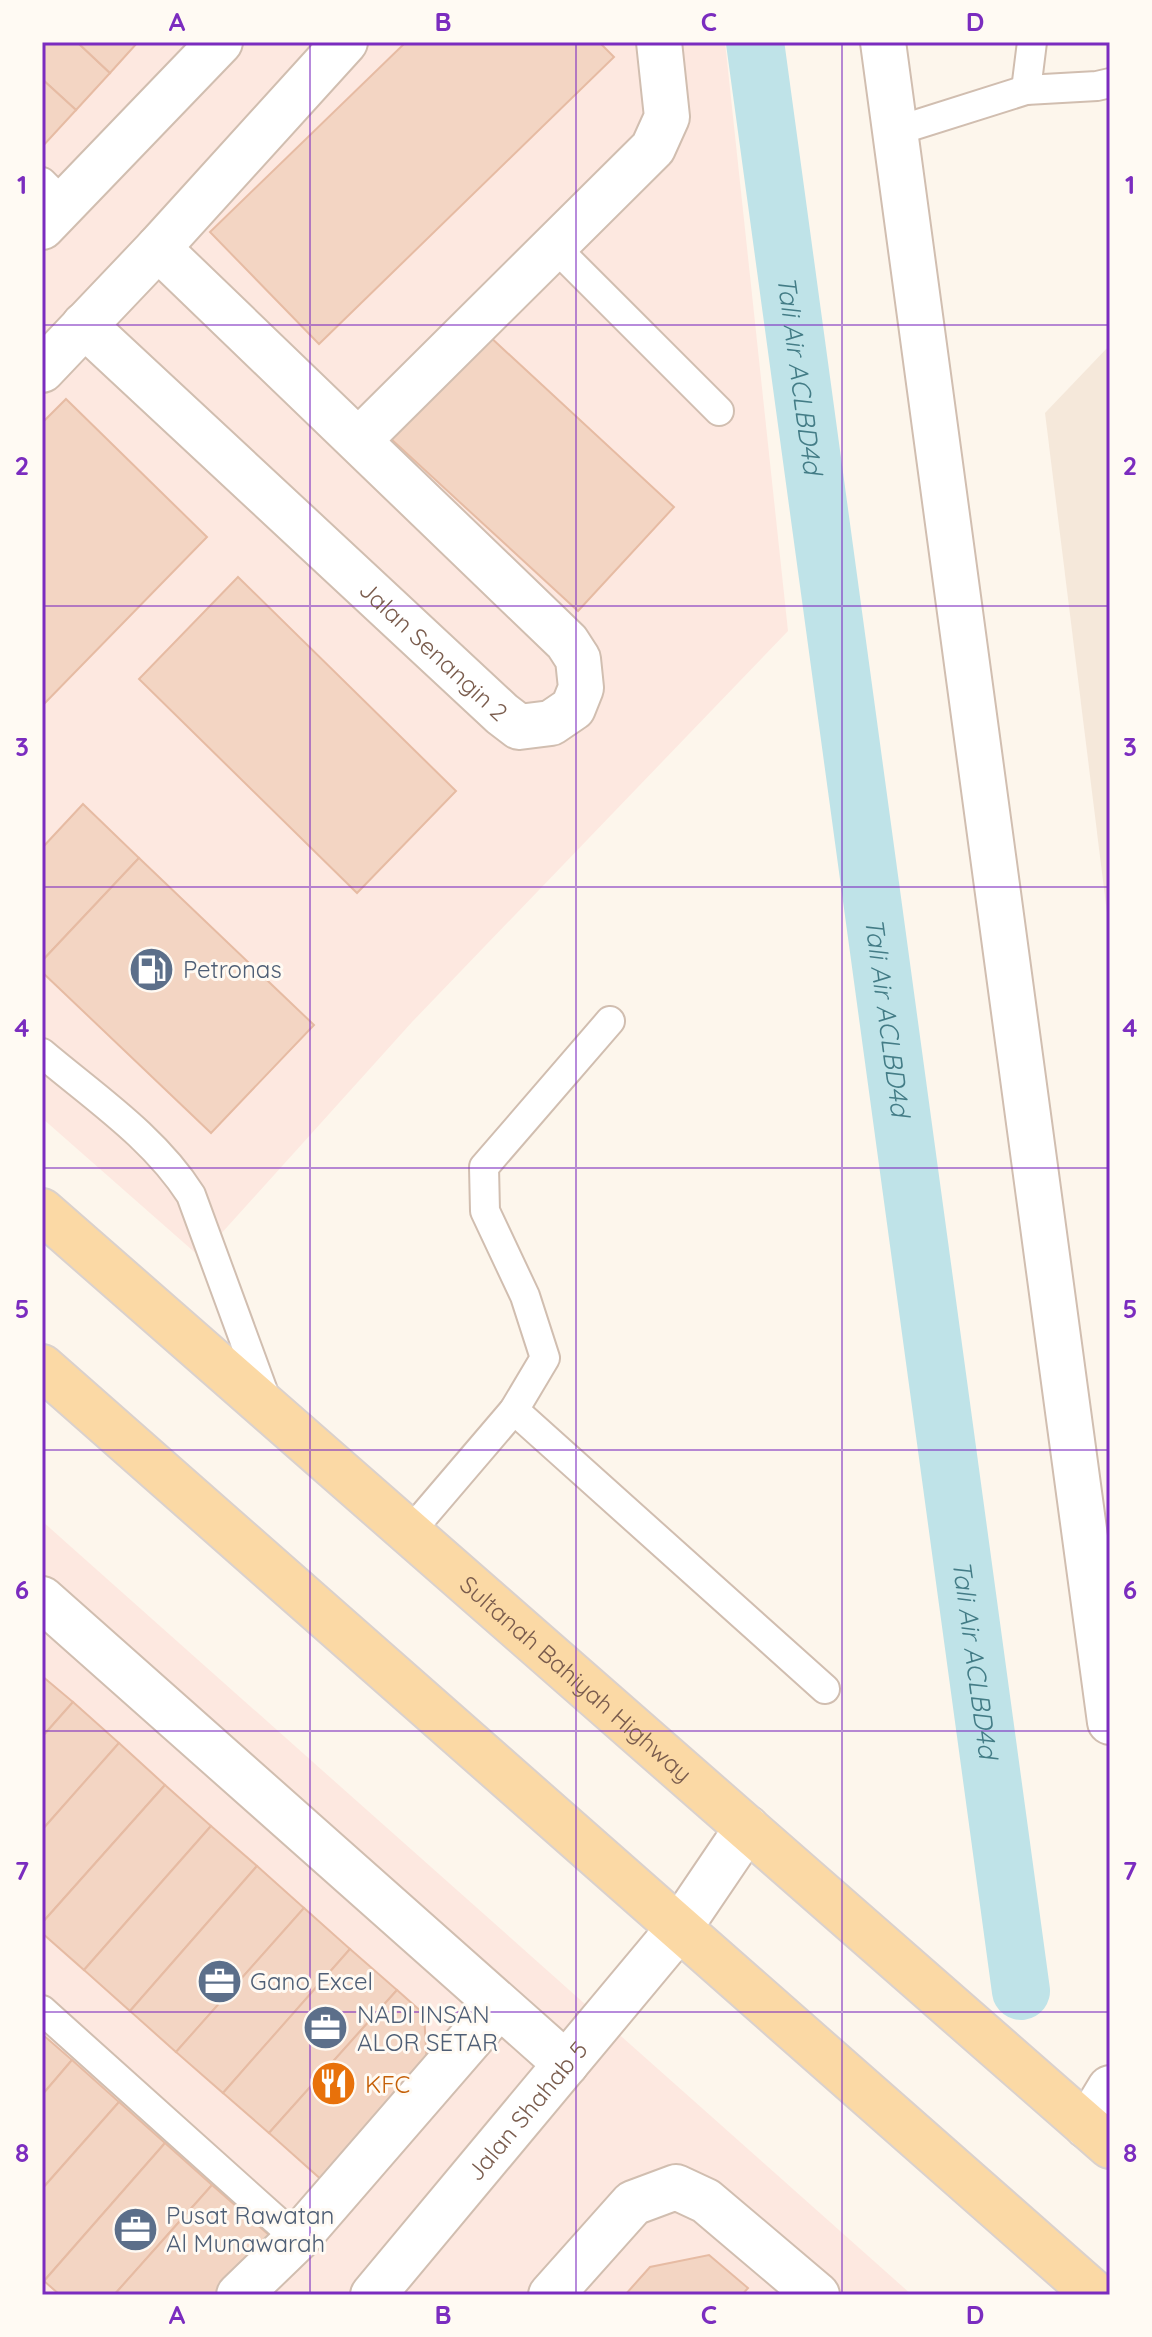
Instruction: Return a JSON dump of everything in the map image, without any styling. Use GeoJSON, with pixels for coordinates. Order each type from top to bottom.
{"type":"FeatureCollection","features":[{"type":"Feature","properties":{"kind":"main road","name":"Sultanah Bahiyah Highway"},"geometry":{"type":"LineString","coordinates":[[42,1211],[1098,2136]]}},
{"type":"Feature","properties":{"kind":"main road"},"geometry":{"type":"LineString","coordinates":[[42,1367],[1096,2295]]}},
{"type":"Feature","properties":{"kind":"street"},"geometry":{"type":"LineString","coordinates":[[49,204],[220,42]]}},
{"type":"Feature","properties":{"kind":"street"},"geometry":{"type":"LineString","coordinates":[[42,370],[158,248],[345,42]]}},
{"type":"Feature","properties":{"kind":"street"},"geometry":{"type":"LineString","coordinates":[[359,440],[653,148],[667,117],[659,42]]}},
{"type":"Feature","properties":{"kind":"street"},"geometry":{"type":"LineString","coordinates":[[883,42],[1110,1722]]}},
{"type":"Feature","properties":{"kind":"street","name":"Jalan Senangin 2"},"geometry":{"type":"LineString","coordinates":[[84,325],[502,714],[519,727],[551,723],[573,708],[581,688],[578,659],[567,642],[158,248]]}},
{"type":"Feature","properties":{"kind":"street"},"geometry":{"type":"LineString","coordinates":[[42,1599],[566,2064]]}},
{"type":"Feature","properties":{"kind":"street","name":"Jalan Shahab 5"},"geometry":{"type":"LineString","coordinates":[[373,2295],[680,1927],[747,1828]]}},
{"type":"Feature","properties":{"kind":"street"},"geometry":{"type":"LineString","coordinates":[[239,2295],[297,2239],[499,2006]]}},
{"type":"Feature","properties":{"kind":"street"},"geometry":{"type":"LineString","coordinates":[[1098,2136],[1110,2088]]}},
{"type":"Feature","properties":{"kind":"street"},"geometry":{"type":"LineString","coordinates":[[551,2295],[633,2203],[676,2187],[706,2201],[817,2295]]}},
{"type":"Feature","properties":{"kind":"lane"},"geometry":{"type":"LineString","coordinates":[[1026,90],[1032,42]]}},
{"type":"Feature","properties":{"kind":"lane"},"geometry":{"type":"LineString","coordinates":[[896,131],[1026,90],[1110,83]]}},
{"type":"Feature","properties":{"kind":"lane"},"geometry":{"type":"LineString","coordinates":[[555,247],[719,411]]}},
{"type":"Feature","properties":{"kind":"lane"},"geometry":{"type":"LineString","coordinates":[[409,1533],[514,1410],[545,1358],[525,1296],[485,1211],[484,1167],[610,1021]]}},
{"type":"Feature","properties":{"kind":"lane"},"geometry":{"type":"LineString","coordinates":[[42,1053],[137,1133],[176,1171],[191,1195],[271,1412]]}},
{"type":"Feature","properties":{"kind":"lane"},"geometry":{"type":"LineString","coordinates":[[514,1410],[825,1689]]}},
{"type":"Feature","properties":{"kind":"lane"},"geometry":{"type":"LineString","coordinates":[[42,2010],[297,2239]]}},
{"type":"Feature","properties":{"kind":"shaded area"},"geometry":{"type":"Polygon","coordinates":[[[42,42],[725,42],[788,631],[412,1022],[200,1257],[42,1118],[42,42]]]}},
{"type":"Feature","properties":{"kind":"shaded area"},"geometry":{"type":"Polygon","coordinates":[[[1110,345],[1110,937],[1045,413],[1110,345]]]}},
{"type":"Feature","properties":{"kind":"shaded area"},"geometry":{"type":"Polygon","coordinates":[[[42,1521],[912,2295],[42,2295],[42,1521]]]}},
{"type":"Feature","properties":{"kind":"building"},"geometry":{"type":"Polygon","coordinates":[[[42,42],[77,42],[110,73],[76,110],[42,79],[42,42]]]}},
{"type":"Feature","properties":{"kind":"building"},"geometry":{"type":"Polygon","coordinates":[[[77,42],[138,42],[110,73],[77,42]]]}},
{"type":"Feature","properties":{"kind":"building"},"geometry":{"type":"Polygon","coordinates":[[[406,42],[599,42],[614,57],[319,344],[210,232],[406,42]]]}},
{"type":"Feature","properties":{"kind":"building"},"geometry":{"type":"Polygon","coordinates":[[[42,79],[76,110],[42,147],[42,79]]]}},
{"type":"Feature","properties":{"kind":"building"},"geometry":{"type":"Polygon","coordinates":[[[487,334],[674,507],[578,611],[390,438],[487,334]]]}},
{"type":"Feature","properties":{"kind":"building"},"geometry":{"type":"Polygon","coordinates":[[[66,399],[207,537],[42,706],[42,423],[66,399]]]}},
{"type":"Feature","properties":{"kind":"building"},"geometry":{"type":"Polygon","coordinates":[[[238,577],[456,791],[357,893],[139,679],[238,577]]]}},
{"type":"Feature","properties":{"kind":"building"},"geometry":{"type":"Polygon","coordinates":[[[83,804],[139,858],[42,961],[42,848],[83,804]]]}},
{"type":"Feature","properties":{"kind":"building"},"geometry":{"type":"Polygon","coordinates":[[[139,858],[314,1025],[211,1133],[42,972],[42,961],[139,858]]]}},
{"type":"Feature","properties":{"kind":"building"},"geometry":{"type":"Polygon","coordinates":[[[42,1676],[73,1702],[42,1737],[42,1676]]]}},
{"type":"Feature","properties":{"kind":"building"},"geometry":{"type":"Polygon","coordinates":[[[73,1702],[119,1743],[42,1830],[42,1737],[73,1702]]]}},
{"type":"Feature","properties":{"kind":"building"},"geometry":{"type":"Polygon","coordinates":[[[119,1743],[165,1785],[42,1923],[42,1830],[119,1743]]]}},
{"type":"Feature","properties":{"kind":"building"},"geometry":{"type":"Polygon","coordinates":[[[165,1785],[211,1826],[84,1970],[42,1933],[42,1923],[165,1785]]]}},
{"type":"Feature","properties":{"kind":"building"},"geometry":{"type":"Polygon","coordinates":[[[211,1826],[257,1866],[130,2011],[84,1970],[211,1826]]]}},
{"type":"Feature","properties":{"kind":"building"},"geometry":{"type":"Polygon","coordinates":[[[257,1866],[304,1908],[176,2052],[130,2011],[257,1866]]]}},
{"type":"Feature","properties":{"kind":"building"},"geometry":{"type":"Polygon","coordinates":[[[304,1908],[350,1949],[223,2093],[176,2052],[304,1908]]]}},
{"type":"Feature","properties":{"kind":"building"},"geometry":{"type":"Polygon","coordinates":[[[350,1949],[397,1990],[269,2133],[223,2093],[350,1949]]]}},
{"type":"Feature","properties":{"kind":"building"},"geometry":{"type":"Polygon","coordinates":[[[397,1990],[424,2014],[427,2065],[324,2182],[269,2133],[397,1990]]]}},
{"type":"Feature","properties":{"kind":"building"},"geometry":{"type":"Polygon","coordinates":[[[42,2034],[72,2060],[42,2095],[42,2034]]]}},
{"type":"Feature","properties":{"kind":"building"},"geometry":{"type":"Polygon","coordinates":[[[72,2060],[119,2102],[42,2189],[42,2095],[72,2060]]]}},
{"type":"Feature","properties":{"kind":"building"},"geometry":{"type":"Polygon","coordinates":[[[119,2102],[165,2143],[44,2281],[42,2189],[119,2102]]]}},
{"type":"Feature","properties":{"kind":"building"},"geometry":{"type":"Polygon","coordinates":[[[165,2143],[212,2185],[114,2295],[60,2295],[44,2281],[165,2143]]]}},
{"type":"Feature","properties":{"kind":"building"},"geometry":{"type":"Polygon","coordinates":[[[212,2185],[269,2235],[217,2295],[114,2295],[212,2185]]]}},
{"type":"Feature","properties":{"kind":"building"},"geometry":{"type":"Polygon","coordinates":[[[709,2255],[748,2288],[742,2295],[625,2295],[650,2267],[709,2255]]]}},
{"type":"Feature","properties":{"kind":"waterway","name":"Tali Air ACLBD4d"},"geometry":{"type":"LineString","coordinates":[[755,42],[1021,1991]]}},
{"type":"Feature","properties":{"kind":"place","name":"Petronas"},"geometry":{"type":"Point","coordinates":[152,969]}},
{"type":"Feature","properties":{"kind":"place","name":"Gano Excel"},"geometry":{"type":"Point","coordinates":[219,1981]}},
{"type":"Feature","properties":{"kind":"place","name":"NADI INSAN ALOR SETAR"},"geometry":{"type":"Point","coordinates":[326,2028]}},
{"type":"Feature","properties":{"kind":"place","name":"KFC"},"geometry":{"type":"Point","coordinates":[334,2084]}},
{"type":"Feature","properties":{"kind":"place","name":"Pusat Rawatan Al Munawarah"},"geometry":{"type":"Point","coordinates":[135,2229]}}]}
